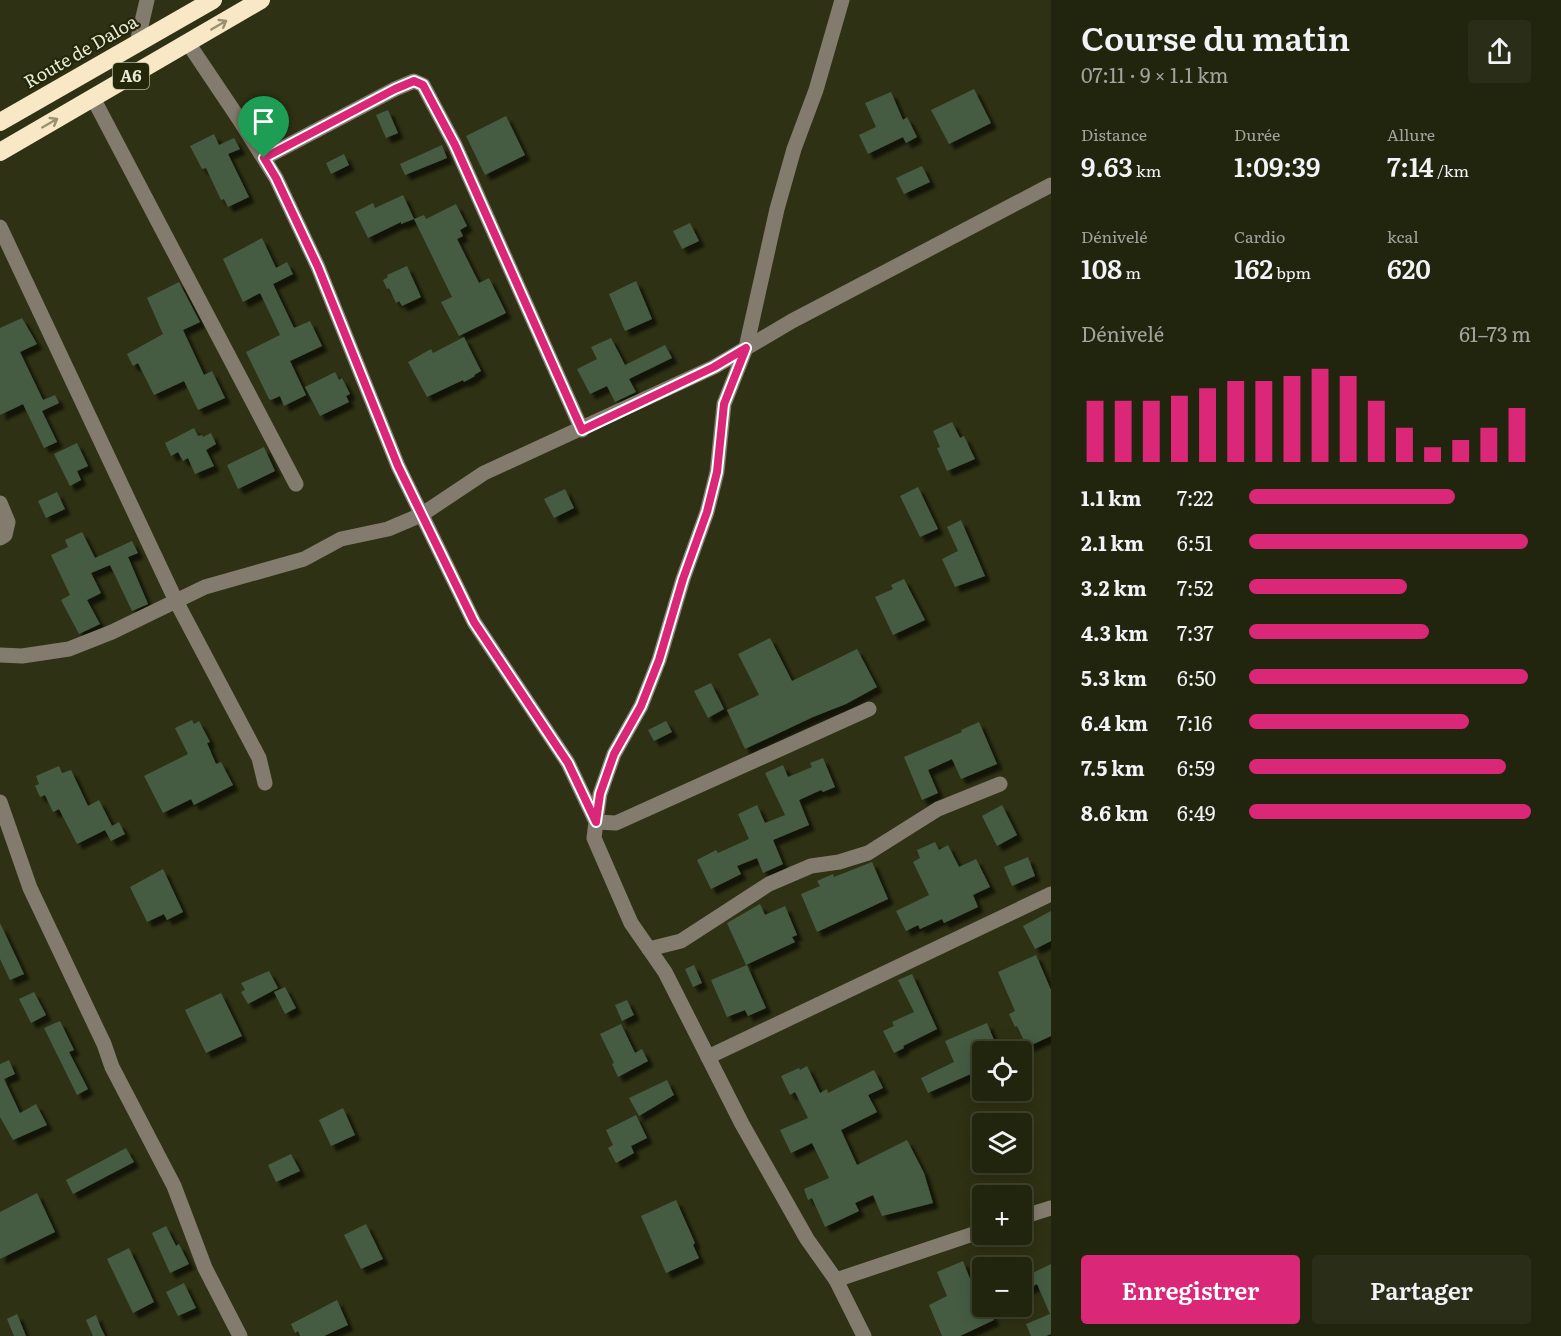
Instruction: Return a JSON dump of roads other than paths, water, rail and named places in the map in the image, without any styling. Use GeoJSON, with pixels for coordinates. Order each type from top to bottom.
{"type":"FeatureCollection","features":[{"type":"Feature","properties":{"kind":"highway","name":"Route de Daloa"},"geometry":{"type":"LineString","coordinates":[[0,122],[213,0]]}},
{"type":"Feature","properties":{"kind":"highway","name":"A6"},"geometry":{"type":"LineString","coordinates":[[0,152],[261,0]]}},
{"type":"Feature","properties":{"kind":"street"},"geometry":{"type":"LineString","coordinates":[[137,43],[147,0]]}},
{"type":"Feature","properties":{"kind":"street"},"geometry":{"type":"LineString","coordinates":[[842,0],[816,90],[794,149],[777,209],[746,348],[724,404],[717,472],[707,512],[683,579],[659,660],[641,706],[614,754],[600,794],[594,838],[631,922],[664,972],[742,1124],[807,1239],[836,1280],[864,1336]]}},
{"type":"Feature","properties":{"kind":"street"},"geometry":{"type":"LineString","coordinates":[[188,43],[276,178],[318,267],[398,466],[474,622],[568,763],[596,822]]}},
{"type":"Feature","properties":{"kind":"street"},"geometry":{"type":"LineString","coordinates":[[264,158],[395,89],[414,81],[423,85],[455,145],[582,430]]}},
{"type":"Feature","properties":{"kind":"street"},"geometry":{"type":"LineString","coordinates":[[93,98],[296,484]]}},
{"type":"Feature","properties":{"kind":"street"},"geometry":{"type":"LineString","coordinates":[[0,655],[22,656],[69,649],[112,632],[205,588],[304,559],[341,539],[388,529],[421,515],[484,473],[582,430],[714,367],[792,321],[1051,185]]}},
{"type":"Feature","properties":{"kind":"street"},"geometry":{"type":"LineString","coordinates":[[0,227],[176,601],[259,758],[265,783]]}},
{"type":"Feature","properties":{"kind":"street"},"geometry":{"type":"LineString","coordinates":[[0,503],[8,522],[5,535],[0,538]]}},
{"type":"Feature","properties":{"kind":"street"},"geometry":{"type":"LineString","coordinates":[[596,822],[616,823],[870,710]]}},
{"type":"Feature","properties":{"kind":"street"},"geometry":{"type":"LineString","coordinates":[[649,949],[681,941],[769,884],[811,866],[868,853],[938,809],[1000,784]]}},
{"type":"Feature","properties":{"kind":"street"},"geometry":{"type":"LineString","coordinates":[[0,802],[30,888],[104,1044],[112,1067],[162,1161],[205,1268],[240,1336]]}},
{"type":"Feature","properties":{"kind":"street"},"geometry":{"type":"LineString","coordinates":[[708,1056],[1051,894]]}},
{"type":"Feature","properties":{"kind":"street"},"geometry":{"type":"LineString","coordinates":[[1032,1214],[1051,1208]]}},
{"type":"Feature","properties":{"kind":"street"},"geometry":{"type":"LineString","coordinates":[[836,1280],[972,1233]]}}]}
